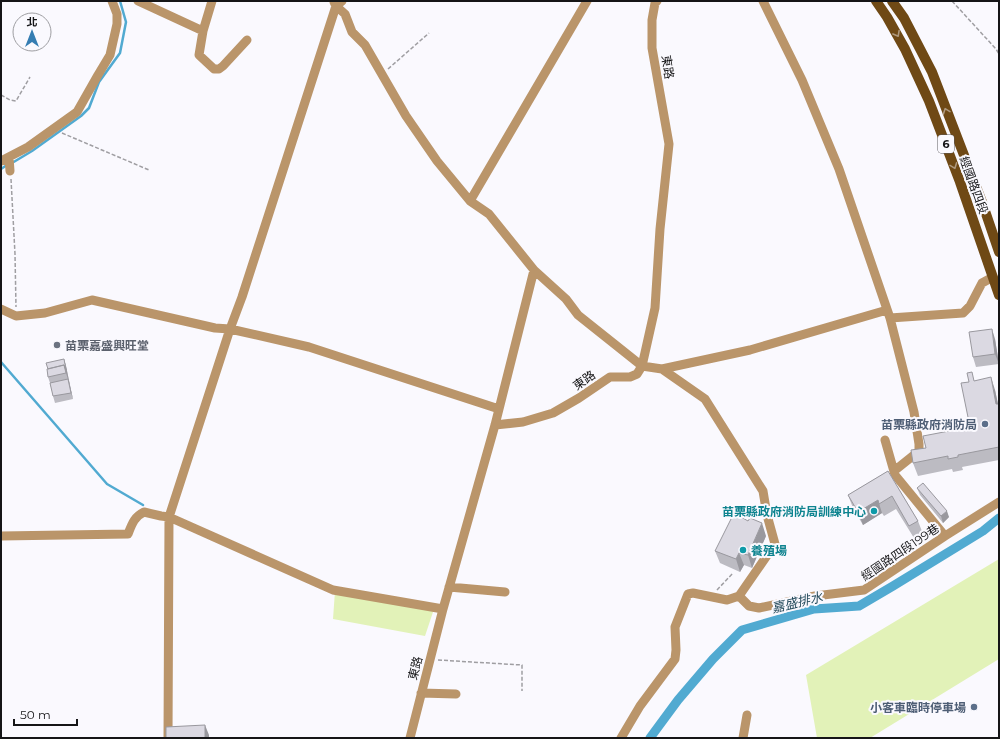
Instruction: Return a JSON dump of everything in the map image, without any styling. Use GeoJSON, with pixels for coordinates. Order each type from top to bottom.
{"type":"FeatureCollection","features":[{"type":"Feature","properties":{"kind":"main road","name":"經國路四段"},"geometry":{"type":"LineString","coordinates":[[876,1],[905,49],[929,101],[960,182],[999,295]]}},
{"type":"Feature","properties":{"kind":"main road","name":"經國路四段"},"geometry":{"type":"LineString","coordinates":[[892,1],[904,18],[932,72],[982,202],[999,252]]}},
{"type":"Feature","properties":{"kind":"street"},"geometry":{"type":"LineString","coordinates":[[10,171],[5,159],[28,146],[77,112],[110,55],[117,24],[117,14],[112,1]]}},
{"type":"Feature","properties":{"kind":"street"},"geometry":{"type":"LineString","coordinates":[[138,1],[203,31]]}},
{"type":"Feature","properties":{"kind":"street"},"geometry":{"type":"LineString","coordinates":[[212,1],[198,55],[214,69],[219,69],[247,40]]}},
{"type":"Feature","properties":{"kind":"street"},"geometry":{"type":"LineString","coordinates":[[470,201],[587,1]]}},
{"type":"Feature","properties":{"kind":"street","name":"東路"},"geometry":{"type":"LineString","coordinates":[[410,738],[443,609],[495,425],[523,422],[553,413],[579,398],[610,377],[630,377],[637,374],[642,366],[655,308],[660,229],[669,144],[652,48],[652,20],[655,3],[657,1]]}},
{"type":"Feature","properties":{"kind":"street"},"geometry":{"type":"LineString","coordinates":[[763,1],[802,80],[839,169],[889,314],[914,412],[919,444],[919,451],[894,471]]}},
{"type":"Feature","properties":{"kind":"street"},"geometry":{"type":"LineString","coordinates":[[337,3],[345,14],[352,32],[365,45],[406,116],[437,161],[470,201],[489,214],[534,270],[566,299],[578,315],[642,366],[662,369],[750,350],[889,314],[963,313],[970,306],[982,283],[993,277]]}},
{"type":"Feature","properties":{"kind":"street"},"geometry":{"type":"LineString","coordinates":[[168,738],[169,517],[337,3]]}},
{"type":"Feature","properties":{"kind":"street"},"geometry":{"type":"LineString","coordinates":[[495,425],[534,270]]}},
{"type":"Feature","properties":{"kind":"street"},"geometry":{"type":"LineString","coordinates":[[1,309],[16,316],[45,313],[92,300],[160,314],[215,328],[230,329],[309,347],[499,409]]}},
{"type":"Feature","properties":{"kind":"street"},"geometry":{"type":"LineString","coordinates":[[621,738],[640,706],[676,660],[675,627],[688,594],[693,593],[713,596],[727,600],[740,596],[775,544],[767,515],[763,491],[705,399],[662,369]]}},
{"type":"Feature","properties":{"kind":"street"},"geometry":{"type":"LineString","coordinates":[[885,440],[895,475],[945,536]]}},
{"type":"Feature","properties":{"kind":"street","name":"經國路四段199巷"},"geometry":{"type":"LineString","coordinates":[[740,596],[750,606],[759,608],[815,596],[864,590],[999,502]]}},
{"type":"Feature","properties":{"kind":"street"},"geometry":{"type":"LineString","coordinates":[[1,536],[128,534],[138,515],[144,512],[169,517],[333,590],[443,609]]}},
{"type":"Feature","properties":{"kind":"street"},"geometry":{"type":"LineString","coordinates":[[449,587],[504,592]]}},
{"type":"Feature","properties":{"kind":"street"},"geometry":{"type":"LineString","coordinates":[[421,692],[456,694]]}},
{"type":"Feature","properties":{"kind":"street"},"geometry":{"type":"LineString","coordinates":[[743,738],[747,715]]}},
{"type":"Feature","properties":{"kind":"path"},"geometry":{"type":"LineString","coordinates":[[952,1],[999,54]]}},
{"type":"Feature","properties":{"kind":"path"},"geometry":{"type":"LineString","coordinates":[[382,74],[429,33]]}},
{"type":"Feature","properties":{"kind":"path"},"geometry":{"type":"LineString","coordinates":[[1,95],[10,100],[16,101],[30,77]]}},
{"type":"Feature","properties":{"kind":"path"},"geometry":{"type":"LineString","coordinates":[[63,134],[149,170]]}},
{"type":"Feature","properties":{"kind":"path"},"geometry":{"type":"LineString","coordinates":[[10,171],[15,254],[16,316]]}},
{"type":"Feature","properties":{"kind":"path"},"geometry":{"type":"LineString","coordinates":[[713,596],[733,573]]}},
{"type":"Feature","properties":{"kind":"path"},"geometry":{"type":"LineString","coordinates":[[430,660],[522,665],[522,691]]}},
{"type":"Feature","properties":{"kind":"green space"},"geometry":{"type":"Polygon","coordinates":[[[999,559],[999,659],[870,738],[817,738],[806,675],[999,559]]]}},
{"type":"Feature","properties":{"kind":"green space"},"geometry":{"type":"Polygon","coordinates":[[[335,591],[434,609],[425,636],[333,619],[335,591]]]}},
{"type":"Feature","properties":{"kind":"building"},"geometry":{"type":"Polygon","coordinates":[[[992,329],[995,354],[973,357],[969,332],[992,329]]]}},
{"type":"Feature","properties":{"kind":"building"},"geometry":{"type":"Polygon","coordinates":[[[64,359],[66,370],[64,365],[48,369],[46,363],[64,359]]]}},
{"type":"Feature","properties":{"kind":"building"},"geometry":{"type":"Polygon","coordinates":[[[64,365],[66,373],[48,377],[47,369],[64,365]]]}},
{"type":"Feature","properties":{"kind":"building","name":"苗栗縣政府消防局"},"geometry":{"type":"Polygon","coordinates":[[[972,372],[974,381],[991,377],[996,404],[999,404],[999,447],[958,455],[958,457],[948,459],[948,456],[913,463],[911,450],[926,448],[923,436],[970,427],[961,383],[969,382],[967,373],[972,372]]]}},
{"type":"Feature","properties":{"kind":"building"},"geometry":{"type":"Polygon","coordinates":[[[68,379],[71,393],[53,396],[50,383],[68,379]]]}},
{"type":"Feature","properties":{"kind":"building"},"geometry":{"type":"Polygon","coordinates":[[[888,471],[918,521],[909,526],[892,496],[879,504],[878,500],[858,512],[848,495],[888,471]]]}},
{"type":"Feature","properties":{"kind":"building"},"geometry":{"type":"Polygon","coordinates":[[[923,483],[947,511],[941,516],[917,488],[923,483]]]}},
{"type":"Feature","properties":{"kind":"building"},"geometry":{"type":"Polygon","coordinates":[[[734,513],[748,521],[750,518],[762,523],[748,555],[739,553],[736,559],[715,551],[734,513]]]}},
{"type":"Feature","properties":{"kind":"building"},"geometry":{"type":"Polygon","coordinates":[[[205,725],[205,738],[166,738],[166,727],[205,725]]]}},
{"type":"Feature","properties":{"kind":"waterway"},"geometry":{"type":"LineString","coordinates":[[12,163],[32,151],[81,116],[89,108],[99,82],[120,53],[126,22],[120,1]]}},
{"type":"Feature","properties":{"kind":"waterway"},"geometry":{"type":"LineString","coordinates":[[1,169],[7,165]]}},
{"type":"Feature","properties":{"kind":"waterway"},"geometry":{"type":"LineString","coordinates":[[1,362],[107,484],[143,505]]}},
{"type":"Feature","properties":{"kind":"waterway","name":"嘉盛排水"},"geometry":{"type":"LineString","coordinates":[[650,738],[678,700],[713,659],[742,630],[814,609],[859,606],[983,531],[999,518]]}},
{"type":"Feature","properties":{"kind":"place","name":"苗栗嘉盛興旺堂"},"geometry":{"type":"Point","coordinates":[57,345]}},
{"type":"Feature","properties":{"kind":"place","name":"苗栗縣政府消防局"},"geometry":{"type":"Point","coordinates":[985,424]}},
{"type":"Feature","properties":{"kind":"place","name":"苗栗縣政府消防局訓練中心"},"geometry":{"type":"Point","coordinates":[874,511]}},
{"type":"Feature","properties":{"kind":"place","name":"養殖場"},"geometry":{"type":"Point","coordinates":[743,550]}},
{"type":"Feature","properties":{"kind":"place","name":"小客車臨時停車場"},"geometry":{"type":"Point","coordinates":[974,707]}}]}
